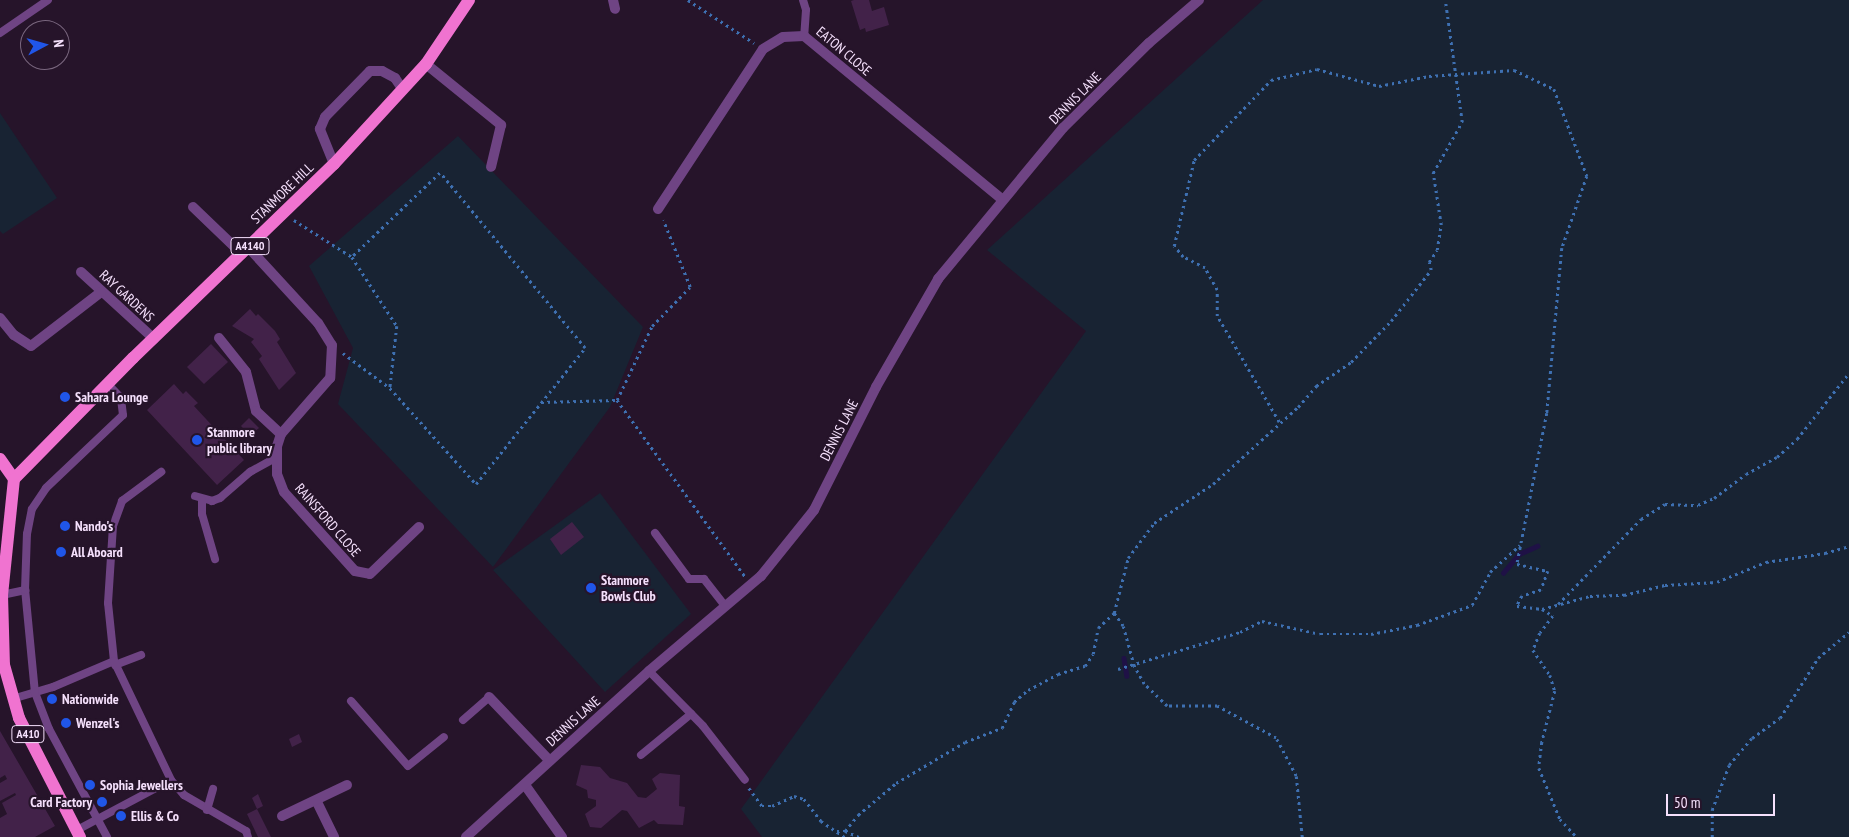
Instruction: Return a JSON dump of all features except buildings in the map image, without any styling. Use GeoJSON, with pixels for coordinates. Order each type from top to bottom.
{"type":"FeatureCollection","features":[{"type":"Feature","properties":{"kind":"main road","name":"STANMORE HILL"},"geometry":{"type":"LineString","coordinates":[[14,479],[108,384],[245,251],[282,212],[334,164],[426,64],[469,0]]}},
{"type":"Feature","properties":{"kind":"main road"},"geometry":{"type":"LineString","coordinates":[[0,460],[14,479]]}},
{"type":"Feature","properties":{"kind":"main road","name":"A410"},"geometry":{"type":"LineString","coordinates":[[14,479],[2,595],[3,677],[79,834]]}},
{"type":"Feature","properties":{"kind":"street","name":"DENNIS LANE"},"geometry":{"type":"LineString","coordinates":[[466,837],[648,671],[751,584],[814,510],[876,387],[938,279],[1002,199],[1063,128],[1149,43],[1199,0]]}},
{"type":"Feature","properties":{"kind":"street","name":"EATON CLOSE"},"geometry":{"type":"LineString","coordinates":[[658,209],[763,50],[783,37],[804,36],[1002,199]]}},
{"type":"Feature","properties":{"kind":"street"},"geometry":{"type":"LineString","coordinates":[[426,64],[501,125],[491,167]]}},
{"type":"Feature","properties":{"kind":"street"},"geometry":{"type":"LineString","coordinates":[[334,164],[320,129],[325,117],[370,71],[382,71],[395,78],[403,90]]}},
{"type":"Feature","properties":{"kind":"street"},"geometry":{"type":"LineString","coordinates":[[193,208],[245,251],[318,322],[332,345],[330,378],[281,434],[256,411],[246,372],[220,338]]}},
{"type":"Feature","properties":{"kind":"street","name":"RAY GARDENS"},"geometry":{"type":"LineString","coordinates":[[81,272],[154,339]]}},
{"type":"Feature","properties":{"kind":"street"},"geometry":{"type":"LineString","coordinates":[[0,318],[14,335],[31,346],[101,292]]}},
{"type":"Feature","properties":{"kind":"street","name":"RAINSFORD CLOSE"},"geometry":{"type":"LineString","coordinates":[[281,434],[277,457],[277,474],[284,492],[355,571],[370,574],[419,527]]}},
{"type":"Feature","properties":{"kind":"street"},"geometry":{"type":"LineString","coordinates":[[489,697],[550,760]]}},
{"type":"Feature","properties":{"kind":"street"},"geometry":{"type":"LineString","coordinates":[[525,784],[562,837]]}},
{"type":"Feature","properties":{"kind":"street"},"geometry":{"type":"LineString","coordinates":[[282,816],[317,802],[347,785]]}},
{"type":"Feature","properties":{"kind":"street"},"geometry":{"type":"LineString","coordinates":[[317,802],[334,837]]}},
{"type":"Feature","properties":{"kind":"lane"},"geometry":{"type":"LineString","coordinates":[[0,33],[48,0]]}},
{"type":"Feature","properties":{"kind":"lane"},"geometry":{"type":"LineString","coordinates":[[803,0],[806,10],[804,36]]}},
{"type":"Feature","properties":{"kind":"lane"},"geometry":{"type":"LineString","coordinates":[[107,837],[49,729],[35,693],[30,673],[25,590],[28,534],[32,509],[46,488],[123,415],[122,398],[108,384]]}},
{"type":"Feature","properties":{"kind":"lane"},"geometry":{"type":"LineString","coordinates":[[195,496],[202,500],[220,498],[250,472],[277,457]]}},
{"type":"Feature","properties":{"kind":"lane"},"geometry":{"type":"LineString","coordinates":[[161,472],[122,501],[113,526],[108,603],[115,663],[171,780],[184,795],[246,831],[248,837]]}},
{"type":"Feature","properties":{"kind":"lane"},"geometry":{"type":"LineString","coordinates":[[202,500],[202,514],[215,559]]}},
{"type":"Feature","properties":{"kind":"lane"},"geometry":{"type":"LineString","coordinates":[[655,533],[688,579],[704,579],[725,606]]}},
{"type":"Feature","properties":{"kind":"lane"},"geometry":{"type":"LineString","coordinates":[[2,595],[25,590]]}},
{"type":"Feature","properties":{"kind":"lane"},"geometry":{"type":"LineString","coordinates":[[12,699],[35,693],[141,654]]}},
{"type":"Feature","properties":{"kind":"lane"},"geometry":{"type":"LineString","coordinates":[[648,671],[692,714],[745,780]]}},
{"type":"Feature","properties":{"kind":"lane"},"geometry":{"type":"LineString","coordinates":[[463,720],[489,697]]}},
{"type":"Feature","properties":{"kind":"lane"},"geometry":{"type":"LineString","coordinates":[[352,700],[408,766],[444,737]]}},
{"type":"Feature","properties":{"kind":"lane"},"geometry":{"type":"LineString","coordinates":[[641,754],[692,714]]}},
{"type":"Feature","properties":{"kind":"lane"},"geometry":{"type":"LineString","coordinates":[[79,834],[97,820],[171,780]]}},
{"type":"Feature","properties":{"kind":"lane"},"geometry":{"type":"LineString","coordinates":[[207,810],[213,789]]}},
{"type":"Feature","properties":{"kind":"path"},"geometry":{"type":"LineString","coordinates":[[688,0],[763,50]]}},
{"type":"Feature","properties":{"kind":"path"},"geometry":{"type":"LineString","coordinates":[[845,831],[858,814],[896,783],[965,742],[1002,728],[1014,702],[1028,690],[1058,674],[1085,666],[1093,654],[1098,628],[1114,613],[1128,558],[1154,523],[1213,484],[1316,386],[1351,362],[1368,346],[1431,270],[1429,262],[1437,250],[1441,225],[1433,173],[1462,122],[1457,74],[1445,0]]}},
{"type":"Feature","properties":{"kind":"path"},"geometry":{"type":"LineString","coordinates":[[1279,422],[1218,316],[1217,290],[1205,268],[1183,257],[1174,246],[1194,160],[1272,80],[1317,69],[1379,86],[1457,74],[1514,70],[1554,89],[1587,176],[1562,248],[1547,413],[1517,564],[1548,570],[1541,590],[1522,596],[1517,606],[1542,609],[1590,596],[1624,595],[1665,586],[1717,582],[1766,562],[1825,553],[1849,546]]}},
{"type":"Feature","properties":{"kind":"path"},"geometry":{"type":"LineString","coordinates":[[332,345],[390,388],[476,484],[585,348],[440,173],[352,257]]}},
{"type":"Feature","properties":{"kind":"path"},"geometry":{"type":"LineString","coordinates":[[617,400],[652,326],[690,287],[658,209]]}},
{"type":"Feature","properties":{"kind":"path"},"geometry":{"type":"LineString","coordinates":[[282,212],[352,257],[397,326],[390,388]]}},
{"type":"Feature","properties":{"kind":"path"},"geometry":{"type":"LineString","coordinates":[[1557,605],[1641,519],[1665,504],[1698,505],[1706,502],[1777,457],[1797,439],[1849,373]]}},
{"type":"Feature","properties":{"kind":"path"},"geometry":{"type":"LineString","coordinates":[[617,400],[751,584]]}},
{"type":"Feature","properties":{"kind":"path"},"geometry":{"type":"LineString","coordinates":[[542,402],[617,400]]}},
{"type":"Feature","properties":{"kind":"path"},"geometry":{"type":"LineString","coordinates":[[1118,669],[1134,666],[1240,632],[1262,621],[1320,634],[1371,634],[1417,625],[1472,605],[1490,572],[1521,544]]}},
{"type":"Feature","properties":{"kind":"path"},"geometry":{"type":"LineString","coordinates":[[1542,609],[1553,616],[1540,633],[1533,650],[1550,676],[1555,691],[1542,742],[1539,768],[1560,819],[1577,837]]}},
{"type":"Feature","properties":{"kind":"path"},"geometry":{"type":"LineString","coordinates":[[1114,613],[1123,626],[1134,666],[1144,684],[1167,706],[1217,706],[1276,738],[1296,776],[1302,837]]}},
{"type":"Feature","properties":{"kind":"path"},"geometry":{"type":"LineString","coordinates":[[1712,837],[1712,810],[1729,765],[1752,738],[1780,718],[1818,658],[1849,632]]}},
{"type":"Feature","properties":{"kind":"path"},"geometry":{"type":"LineString","coordinates":[[745,780],[762,806],[772,806],[794,796],[804,799],[821,821],[845,837]]}},
{"type":"Feature","properties":{"kind":"path"},"geometry":{"type":"LineString","coordinates":[[837,831],[845,831],[859,837]]}},
{"type":"Feature","properties":{"kind":"shaded area"},"geometry":{"type":"Polygon","coordinates":[[[1263,0],[1849,0],[1849,837],[762,837],[741,809],[1086,331],[987,250],[1263,0]]]}},
{"type":"Feature","properties":{"kind":"shaded area"},"geometry":{"type":"Polygon","coordinates":[[[0,113],[57,198],[3,234],[0,231],[0,113]]]}},
{"type":"Feature","properties":{"kind":"shaded area"},"geometry":{"type":"Polygon","coordinates":[[[458,136],[643,327],[610,407],[493,567],[338,404],[353,348],[309,266],[458,136]]]}},
{"type":"Feature","properties":{"kind":"shaded area","name":"Stanmore Bowls Club"},"geometry":{"type":"Polygon","coordinates":[[[600,493],[691,614],[605,692],[493,570],[600,493]]]}},
{"type":"Feature","properties":{"kind":"waterway"},"geometry":{"type":"LineString","coordinates":[[1503,573],[1519,554],[1537,546]]}},
{"type":"Feature","properties":{"kind":"waterway"},"geometry":{"type":"LineString","coordinates":[[1124,658],[1127,676]]}},
{"type":"Feature","properties":{"kind":"place","name":"Sahara Lounge"},"geometry":{"type":"Point","coordinates":[65,397]}},
{"type":"Feature","properties":{"kind":"place","name":"Stanmore public library"},"geometry":{"type":"Point","coordinates":[197,440]}},
{"type":"Feature","properties":{"kind":"place","name":"Nando's"},"geometry":{"type":"Point","coordinates":[65,526]}},
{"type":"Feature","properties":{"kind":"place","name":"All Aboard"},"geometry":{"type":"Point","coordinates":[61,552]}},
{"type":"Feature","properties":{"kind":"place","name":"Stanmore Bowls Club"},"geometry":{"type":"Point","coordinates":[591,588]}},
{"type":"Feature","properties":{"kind":"place","name":"Nationwide"},"geometry":{"type":"Point","coordinates":[52,699]}},
{"type":"Feature","properties":{"kind":"place","name":"Wenzel's"},"geometry":{"type":"Point","coordinates":[66,723]}},
{"type":"Feature","properties":{"kind":"place","name":"Sophia Jewellers"},"geometry":{"type":"Point","coordinates":[90,785]}},
{"type":"Feature","properties":{"kind":"place","name":"Card Factory"},"geometry":{"type":"Point","coordinates":[102,802]}},
{"type":"Feature","properties":{"kind":"place","name":"Ellis & Co"},"geometry":{"type":"Point","coordinates":[121,816]}}]}
